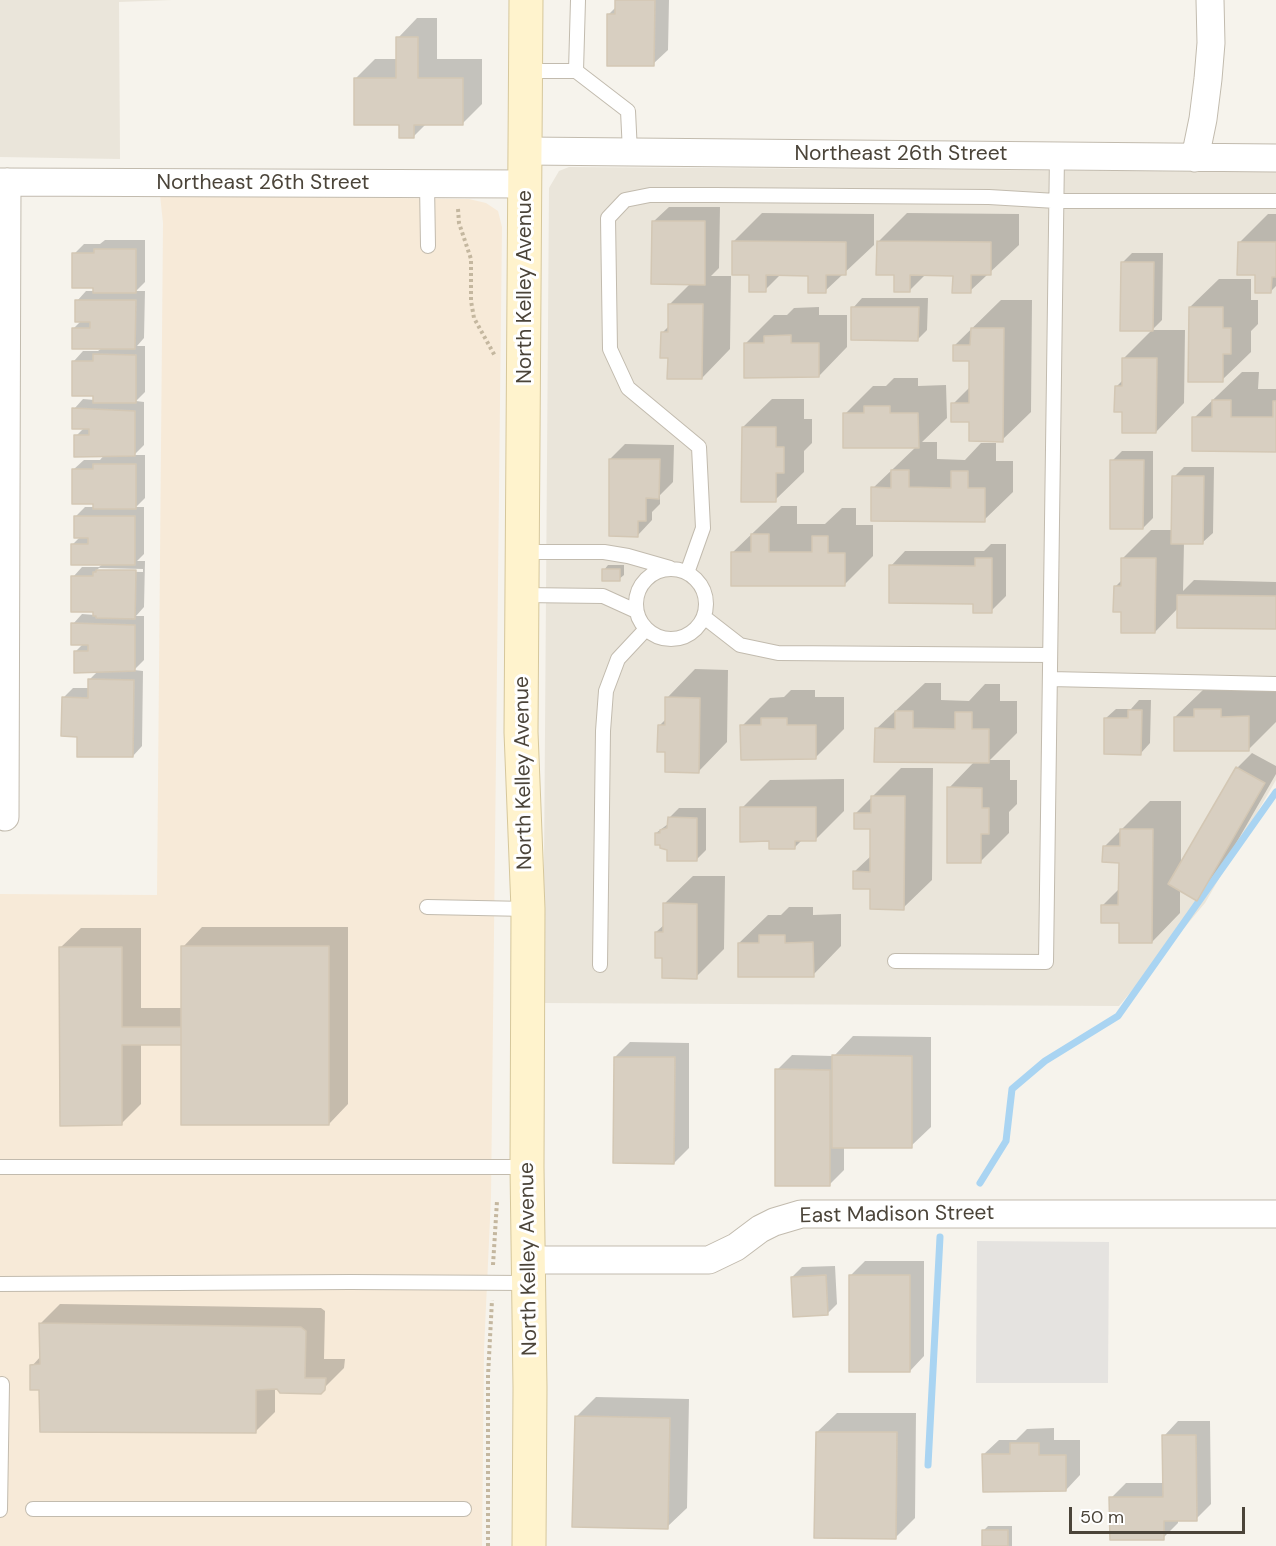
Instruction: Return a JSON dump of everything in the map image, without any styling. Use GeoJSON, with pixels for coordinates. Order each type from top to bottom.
{"type":"FeatureCollection","features":[{"type":"Feature","properties":{"kind":"main road","name":"North Kelley Avenue"},"geometry":{"type":"LineString","coordinates":[[526,0],[521,732],[528,909],[513,1167],[530,1272],[529,1546]]}},
{"type":"Feature","properties":{"kind":"street"},"geometry":{"type":"LineString","coordinates":[[1195,158],[1208,79],[1211,43],[1210,0]]}},
{"type":"Feature","properties":{"kind":"street","name":"Northeast 26th Street"},"geometry":{"type":"LineString","coordinates":[[526,152],[1276,158]]}},
{"type":"Feature","properties":{"kind":"street"},"geometry":{"type":"LineString","coordinates":[[4,182],[5,817]]}},
{"type":"Feature","properties":{"kind":"street","name":"Northeast 26th Street"},"geometry":{"type":"LineString","coordinates":[[4,182],[526,184]]}},
{"type":"Feature","properties":{"kind":"street","name":"East Madison Street"},"geometry":{"type":"LineString","coordinates":[[530,1272],[709,1260],[736,1247],[760,1229],[801,1214],[1276,1214]]}},
{"type":"Feature","properties":{"kind":"lane"},"geometry":{"type":"LineString","coordinates":[[576,71],[578,0]]}},
{"type":"Feature","properties":{"kind":"lane"},"geometry":{"type":"LineString","coordinates":[[526,71],[576,71],[628,111],[630,152]]}},
{"type":"Feature","properties":{"kind":"lane"},"geometry":{"type":"LineString","coordinates":[[895,961],[1047,962],[1057,155]]}},
{"type":"Feature","properties":{"kind":"lane"},"geometry":{"type":"LineString","coordinates":[[427,184],[428,246]]}},
{"type":"Feature","properties":{"kind":"lane"},"geometry":{"type":"LineString","coordinates":[[687,573],[703,528],[699,447],[628,388],[610,349],[608,218],[625,200],[650,195],[714,195],[989,197],[1056,201],[1276,201]]}},
{"type":"Feature","properties":{"kind":"lane"},"geometry":{"type":"LineString","coordinates":[[523,552],[604,552],[628,556],[672,568],[687,573],[701,585],[705,595],[704,617],[698,627],[689,634],[666,639],[655,636],[639,621],[635,600],[644,580],[662,569],[672,568]]}},
{"type":"Feature","properties":{"kind":"lane"},"geometry":{"type":"LineString","coordinates":[[522,595],[603,596],[636,611]]}},
{"type":"Feature","properties":{"kind":"lane"},"geometry":{"type":"LineString","coordinates":[[704,617],[740,645],[778,653],[1050,655]]}},
{"type":"Feature","properties":{"kind":"lane"},"geometry":{"type":"LineString","coordinates":[[600,965],[603,730],[606,691],[618,659],[646,629]]}},
{"type":"Feature","properties":{"kind":"lane"},"geometry":{"type":"LineString","coordinates":[[1050,679],[1276,684]]}},
{"type":"Feature","properties":{"kind":"lane"},"geometry":{"type":"LineString","coordinates":[[427,907],[528,909]]}},
{"type":"Feature","properties":{"kind":"lane"},"geometry":{"type":"LineString","coordinates":[[0,1167],[513,1167]]}},
{"type":"Feature","properties":{"kind":"lane"},"geometry":{"type":"LineString","coordinates":[[0,1284],[493,1283],[530,1272]]}},
{"type":"Feature","properties":{"kind":"lane"},"geometry":{"type":"LineString","coordinates":[[0,1510],[2,1384]]}},
{"type":"Feature","properties":{"kind":"lane"},"geometry":{"type":"LineString","coordinates":[[33,1509],[464,1509]]}},
{"type":"Feature","properties":{"kind":"path"},"geometry":{"type":"LineString","coordinates":[[457,184],[459,223],[471,259],[471,301],[474,318],[498,360]]}},
{"type":"Feature","properties":{"kind":"path"},"geometry":{"type":"LineString","coordinates":[[488,1546],[488,1376],[493,1283],[513,1167]]}},
{"type":"Feature","properties":{"kind":"shaded area"},"geometry":{"type":"Polygon","coordinates":[[[0,0],[172,0],[119,2],[120,159],[0,157],[0,0]]]}},
{"type":"Feature","properties":{"kind":"shaded area"},"geometry":{"type":"Polygon","coordinates":[[[569,167],[1276,172],[1276,780],[1205,903],[1119,1006],[543,1003],[549,188],[559,171],[569,167]]]}},
{"type":"Feature","properties":{"kind":"shaded area"},"geometry":{"type":"Polygon","coordinates":[[[160,195],[469,199],[486,203],[498,211],[502,227],[491,1197],[484,1350],[482,1546],[0,1546],[0,894],[157,895],[163,223],[160,195]]]}},
{"type":"Feature","properties":{"kind":"shaded area"},"geometry":{"type":"Polygon","coordinates":[[[977,1241],[1109,1242],[1108,1383],[976,1383],[977,1241]]]}},
{"type":"Feature","properties":{"kind":"building"},"geometry":{"type":"Polygon","coordinates":[[[615,0],[655,0],[654,66],[607,66],[607,14],[615,14],[615,0]]]}},
{"type":"Feature","properties":{"kind":"building"},"geometry":{"type":"Polygon","coordinates":[[[396,37],[418,37],[418,78],[463,78],[463,125],[414,125],[414,138],[399,138],[399,125],[354,125],[354,78],[396,78],[396,37]]]}},
{"type":"Feature","properties":{"kind":"building"},"geometry":{"type":"Polygon","coordinates":[[[652,221],[705,221],[705,285],[651,284],[652,221]]]}},
{"type":"Feature","properties":{"kind":"building"},"geometry":{"type":"Polygon","coordinates":[[[732,241],[846,242],[846,275],[826,275],[826,293],[808,293],[808,276],[766,275],[766,292],[749,292],[749,275],[732,275],[732,241]]]}},
{"type":"Feature","properties":{"kind":"building"},"geometry":{"type":"Polygon","coordinates":[[[877,241],[991,242],[991,275],[971,275],[971,293],[952,293],[953,276],[910,275],[910,292],[894,292],[894,275],[876,275],[877,241]]]}},
{"type":"Feature","properties":{"kind":"building"},"geometry":{"type":"Polygon","coordinates":[[[1238,242],[1276,242],[1276,277],[1272,277],[1271,293],[1255,293],[1255,275],[1237,275],[1238,242]]]}},
{"type":"Feature","properties":{"kind":"building"},"geometry":{"type":"Polygon","coordinates":[[[94,249],[136,249],[136,293],[93,293],[93,288],[72,288],[72,253],[94,253],[94,249]]]}},
{"type":"Feature","properties":{"kind":"building"},"geometry":{"type":"Polygon","coordinates":[[[1121,262],[1154,262],[1153,331],[1120,331],[1121,262]]]}},
{"type":"Feature","properties":{"kind":"building"},"geometry":{"type":"Polygon","coordinates":[[[75,300],[136,300],[135,349],[72,349],[72,328],[90,328],[90,322],[75,322],[75,300]]]}},
{"type":"Feature","properties":{"kind":"building"},"geometry":{"type":"Polygon","coordinates":[[[668,304],[703,304],[702,379],[667,379],[668,358],[660,358],[661,332],[668,332],[668,304]]]}},
{"type":"Feature","properties":{"kind":"building"},"geometry":{"type":"Polygon","coordinates":[[[851,307],[919,307],[918,341],[851,340],[851,307]]]}},
{"type":"Feature","properties":{"kind":"building"},"geometry":{"type":"Polygon","coordinates":[[[1189,307],[1223,307],[1223,328],[1231,328],[1231,354],[1223,354],[1223,382],[1188,382],[1189,307]]]}},
{"type":"Feature","properties":{"kind":"building"},"geometry":{"type":"Polygon","coordinates":[[[971,328],[1004,328],[1003,442],[969,441],[969,422],[951,422],[951,403],[969,403],[969,361],[953,361],[953,345],[970,345],[971,328]]]}},
{"type":"Feature","properties":{"kind":"building"},"geometry":{"type":"Polygon","coordinates":[[[791,335],[791,343],[819,343],[819,377],[744,378],[744,343],[764,343],[764,336],[791,335]]]}},
{"type":"Feature","properties":{"kind":"building"},"geometry":{"type":"Polygon","coordinates":[[[93,354],[136,355],[136,403],[93,403],[93,396],[72,396],[72,361],[93,361],[93,354]]]}},
{"type":"Feature","properties":{"kind":"building"},"geometry":{"type":"Polygon","coordinates":[[[1122,358],[1157,358],[1156,433],[1122,433],[1122,412],[1114,412],[1115,386],[1122,386],[1122,358]]]}},
{"type":"Feature","properties":{"kind":"building"},"geometry":{"type":"Polygon","coordinates":[[[1212,400],[1231,400],[1231,417],[1273,417],[1273,401],[1276,401],[1276,452],[1192,451],[1192,417],[1212,417],[1212,400]]]}},
{"type":"Feature","properties":{"kind":"building"},"geometry":{"type":"Polygon","coordinates":[[[864,406],[890,406],[890,413],[918,413],[919,448],[843,448],[843,413],[864,413],[864,406]]]}},
{"type":"Feature","properties":{"kind":"building"},"geometry":{"type":"Polygon","coordinates":[[[72,408],[135,411],[135,456],[74,457],[74,435],[89,435],[89,429],[72,429],[72,408]]]}},
{"type":"Feature","properties":{"kind":"building"},"geometry":{"type":"Polygon","coordinates":[[[742,427],[776,427],[776,447],[784,447],[784,473],[776,473],[776,502],[741,502],[742,427]]]}},
{"type":"Feature","properties":{"kind":"building"},"geometry":{"type":"Polygon","coordinates":[[[609,459],[660,459],[659,499],[646,498],[646,521],[638,521],[638,537],[609,536],[609,459]]]}},
{"type":"Feature","properties":{"kind":"building"},"geometry":{"type":"Polygon","coordinates":[[[1110,460],[1144,460],[1143,529],[1110,529],[1110,460]]]}},
{"type":"Feature","properties":{"kind":"building"},"geometry":{"type":"Polygon","coordinates":[[[93,464],[136,464],[136,509],[93,509],[93,504],[72,504],[72,469],[93,469],[93,464]]]}},
{"type":"Feature","properties":{"kind":"building"},"geometry":{"type":"Polygon","coordinates":[[[891,470],[909,470],[909,487],[951,488],[951,471],[968,471],[968,488],[985,488],[985,522],[871,521],[871,487],[891,488],[891,470]]]}},
{"type":"Feature","properties":{"kind":"building"},"geometry":{"type":"Polygon","coordinates":[[[1172,476],[1204,476],[1203,544],[1171,544],[1172,476]]]}},
{"type":"Feature","properties":{"kind":"building"},"geometry":{"type":"Polygon","coordinates":[[[74,516],[135,516],[135,565],[71,565],[71,544],[88,544],[88,538],[74,538],[74,516]]]}},
{"type":"Feature","properties":{"kind":"building"},"geometry":{"type":"Polygon","coordinates":[[[751,534],[769,534],[769,552],[812,552],[812,536],[828,536],[828,553],[845,553],[845,586],[731,586],[731,552],[751,552],[751,534]]]}},
{"type":"Feature","properties":{"kind":"building"},"geometry":{"type":"Polygon","coordinates":[[[975,558],[992,558],[992,613],[973,613],[973,604],[889,603],[889,565],[975,566],[975,558]]]}},
{"type":"Feature","properties":{"kind":"building"},"geometry":{"type":"Polygon","coordinates":[[[1121,558],[1156,558],[1155,633],[1121,633],[1121,612],[1113,612],[1114,586],[1121,586],[1121,558]]]}},
{"type":"Feature","properties":{"kind":"building"},"geometry":{"type":"Polygon","coordinates":[[[602,569],[620,569],[620,581],[602,581],[602,569]]]}},
{"type":"Feature","properties":{"kind":"building"},"geometry":{"type":"Polygon","coordinates":[[[96,570],[136,570],[135,619],[96,618],[93,612],[71,612],[71,576],[93,576],[96,570]]]}},
{"type":"Feature","properties":{"kind":"building"},"geometry":{"type":"Polygon","coordinates":[[[1177,595],[1276,596],[1276,629],[1177,628],[1177,595]]]}},
{"type":"Feature","properties":{"kind":"building"},"geometry":{"type":"Polygon","coordinates":[[[71,623],[135,625],[135,671],[74,673],[74,651],[88,651],[88,645],[71,645],[71,623]]]}},
{"type":"Feature","properties":{"kind":"building"},"geometry":{"type":"Polygon","coordinates":[[[88,679],[134,680],[133,757],[77,757],[77,737],[61,736],[62,697],[88,698],[88,679]]]}},
{"type":"Feature","properties":{"kind":"building"},"geometry":{"type":"Polygon","coordinates":[[[665,697],[700,698],[699,773],[665,772],[665,752],[657,752],[658,725],[665,725],[665,697]]]}},
{"type":"Feature","properties":{"kind":"building"},"geometry":{"type":"Polygon","coordinates":[[[1194,709],[1221,709],[1221,717],[1249,716],[1249,751],[1174,751],[1174,717],[1194,717],[1194,709]]]}},
{"type":"Feature","properties":{"kind":"building"},"geometry":{"type":"Polygon","coordinates":[[[1128,710],[1142,710],[1141,755],[1104,754],[1104,718],[1128,718],[1128,710]]]}},
{"type":"Feature","properties":{"kind":"building"},"geometry":{"type":"Polygon","coordinates":[[[895,711],[913,711],[913,728],[955,729],[955,712],[972,712],[972,729],[989,729],[989,763],[874,762],[875,728],[895,729],[895,711]]]}},
{"type":"Feature","properties":{"kind":"building"},"geometry":{"type":"Polygon","coordinates":[[[761,718],[787,718],[787,725],[816,725],[816,759],[741,760],[740,725],[761,725],[761,718]]]}},
{"type":"Feature","properties":{"kind":"building"},"geometry":{"type":"Polygon","coordinates":[[[1236,767],[1265,783],[1197,901],[1168,884],[1236,767]]]}},
{"type":"Feature","properties":{"kind":"building"},"geometry":{"type":"Polygon","coordinates":[[[947,787],[982,788],[982,808],[989,808],[989,834],[981,834],[981,863],[947,863],[947,787]]]}},
{"type":"Feature","properties":{"kind":"building"},"geometry":{"type":"Polygon","coordinates":[[[871,796],[905,796],[904,910],[870,909],[870,889],[853,889],[853,871],[870,872],[870,829],[854,829],[854,813],[871,813],[871,796]]]}},
{"type":"Feature","properties":{"kind":"building"},"geometry":{"type":"Polygon","coordinates":[[[740,807],[816,807],[816,841],[795,841],[795,849],[769,849],[769,841],[740,842],[740,807]]]}},
{"type":"Feature","properties":{"kind":"building"},"geometry":{"type":"Polygon","coordinates":[[[668,817],[697,818],[697,861],[667,861],[667,850],[660,848],[660,845],[655,845],[655,833],[660,833],[660,830],[667,828],[668,817]]]}},
{"type":"Feature","properties":{"kind":"building"},"geometry":{"type":"Polygon","coordinates":[[[1120,829],[1153,829],[1152,943],[1119,943],[1119,923],[1101,923],[1101,905],[1118,905],[1119,863],[1102,862],[1103,846],[1120,846],[1120,829]]]}},
{"type":"Feature","properties":{"kind":"building"},"geometry":{"type":"Polygon","coordinates":[[[663,903],[697,904],[697,979],[662,978],[662,958],[655,958],[655,932],[663,932],[663,903]]]}},
{"type":"Feature","properties":{"kind":"building"},"geometry":{"type":"Polygon","coordinates":[[[759,935],[785,935],[785,943],[813,942],[814,977],[738,977],[738,943],[759,943],[759,935]]]}},
{"type":"Feature","properties":{"kind":"building"},"geometry":{"type":"Polygon","coordinates":[[[181,946],[329,946],[329,1125],[181,1125],[181,946]]]}},
{"type":"Feature","properties":{"kind":"building"},"geometry":{"type":"Polygon","coordinates":[[[59,947],[122,947],[122,1027],[181,1027],[181,1045],[122,1045],[122,1125],[60,1126],[59,947]]]}},
{"type":"Feature","properties":{"kind":"building"},"geometry":{"type":"Polygon","coordinates":[[[832,1055],[912,1056],[912,1148],[832,1148],[832,1055]]]}},
{"type":"Feature","properties":{"kind":"building"},"geometry":{"type":"Polygon","coordinates":[[[614,1057],[675,1057],[674,1164],[613,1163],[614,1057]]]}},
{"type":"Feature","properties":{"kind":"building"},"geometry":{"type":"Polygon","coordinates":[[[775,1069],[830,1070],[830,1186],[775,1186],[775,1069]]]}},
{"type":"Feature","properties":{"kind":"building"},"geometry":{"type":"Polygon","coordinates":[[[826,1275],[828,1315],[793,1317],[791,1277],[826,1275]]]}},
{"type":"Feature","properties":{"kind":"building"},"geometry":{"type":"Polygon","coordinates":[[[849,1275],[910,1275],[910,1372],[849,1372],[849,1275]]]}},
{"type":"Feature","properties":{"kind":"building"},"geometry":{"type":"Polygon","coordinates":[[[39,1323],[301,1327],[306,1331],[305,1378],[326,1378],[325,1390],[321,1394],[280,1393],[277,1389],[256,1390],[256,1433],[40,1432],[39,1390],[30,1390],[30,1365],[40,1364],[39,1323]]]}},
{"type":"Feature","properties":{"kind":"building"},"geometry":{"type":"Polygon","coordinates":[[[575,1416],[670,1418],[668,1529],[572,1527],[575,1416]]]}},
{"type":"Feature","properties":{"kind":"building"},"geometry":{"type":"Polygon","coordinates":[[[816,1432],[897,1432],[896,1539],[814,1538],[816,1432]]]}},
{"type":"Feature","properties":{"kind":"building"},"geometry":{"type":"Polygon","coordinates":[[[1162,1435],[1196,1435],[1197,1521],[1164,1521],[1164,1540],[1110,1540],[1109,1497],[1163,1497],[1162,1435]]]}},
{"type":"Feature","properties":{"kind":"building"},"geometry":{"type":"Polygon","coordinates":[[[1010,1443],[1039,1443],[1039,1455],[1066,1455],[1066,1491],[983,1492],[982,1454],[1010,1454],[1010,1443]]]}},
{"type":"Feature","properties":{"kind":"building"},"geometry":{"type":"Polygon","coordinates":[[[982,1530],[1008,1530],[1008,1546],[982,1546],[982,1530]]]}},
{"type":"Feature","properties":{"kind":"waterway"},"geometry":{"type":"LineString","coordinates":[[980,1183],[1006,1141],[1012,1089],[1045,1061],[1118,1016],[1276,792]]}},
{"type":"Feature","properties":{"kind":"waterway"},"geometry":{"type":"LineString","coordinates":[[928,1465],[940,1237]]}}]}
